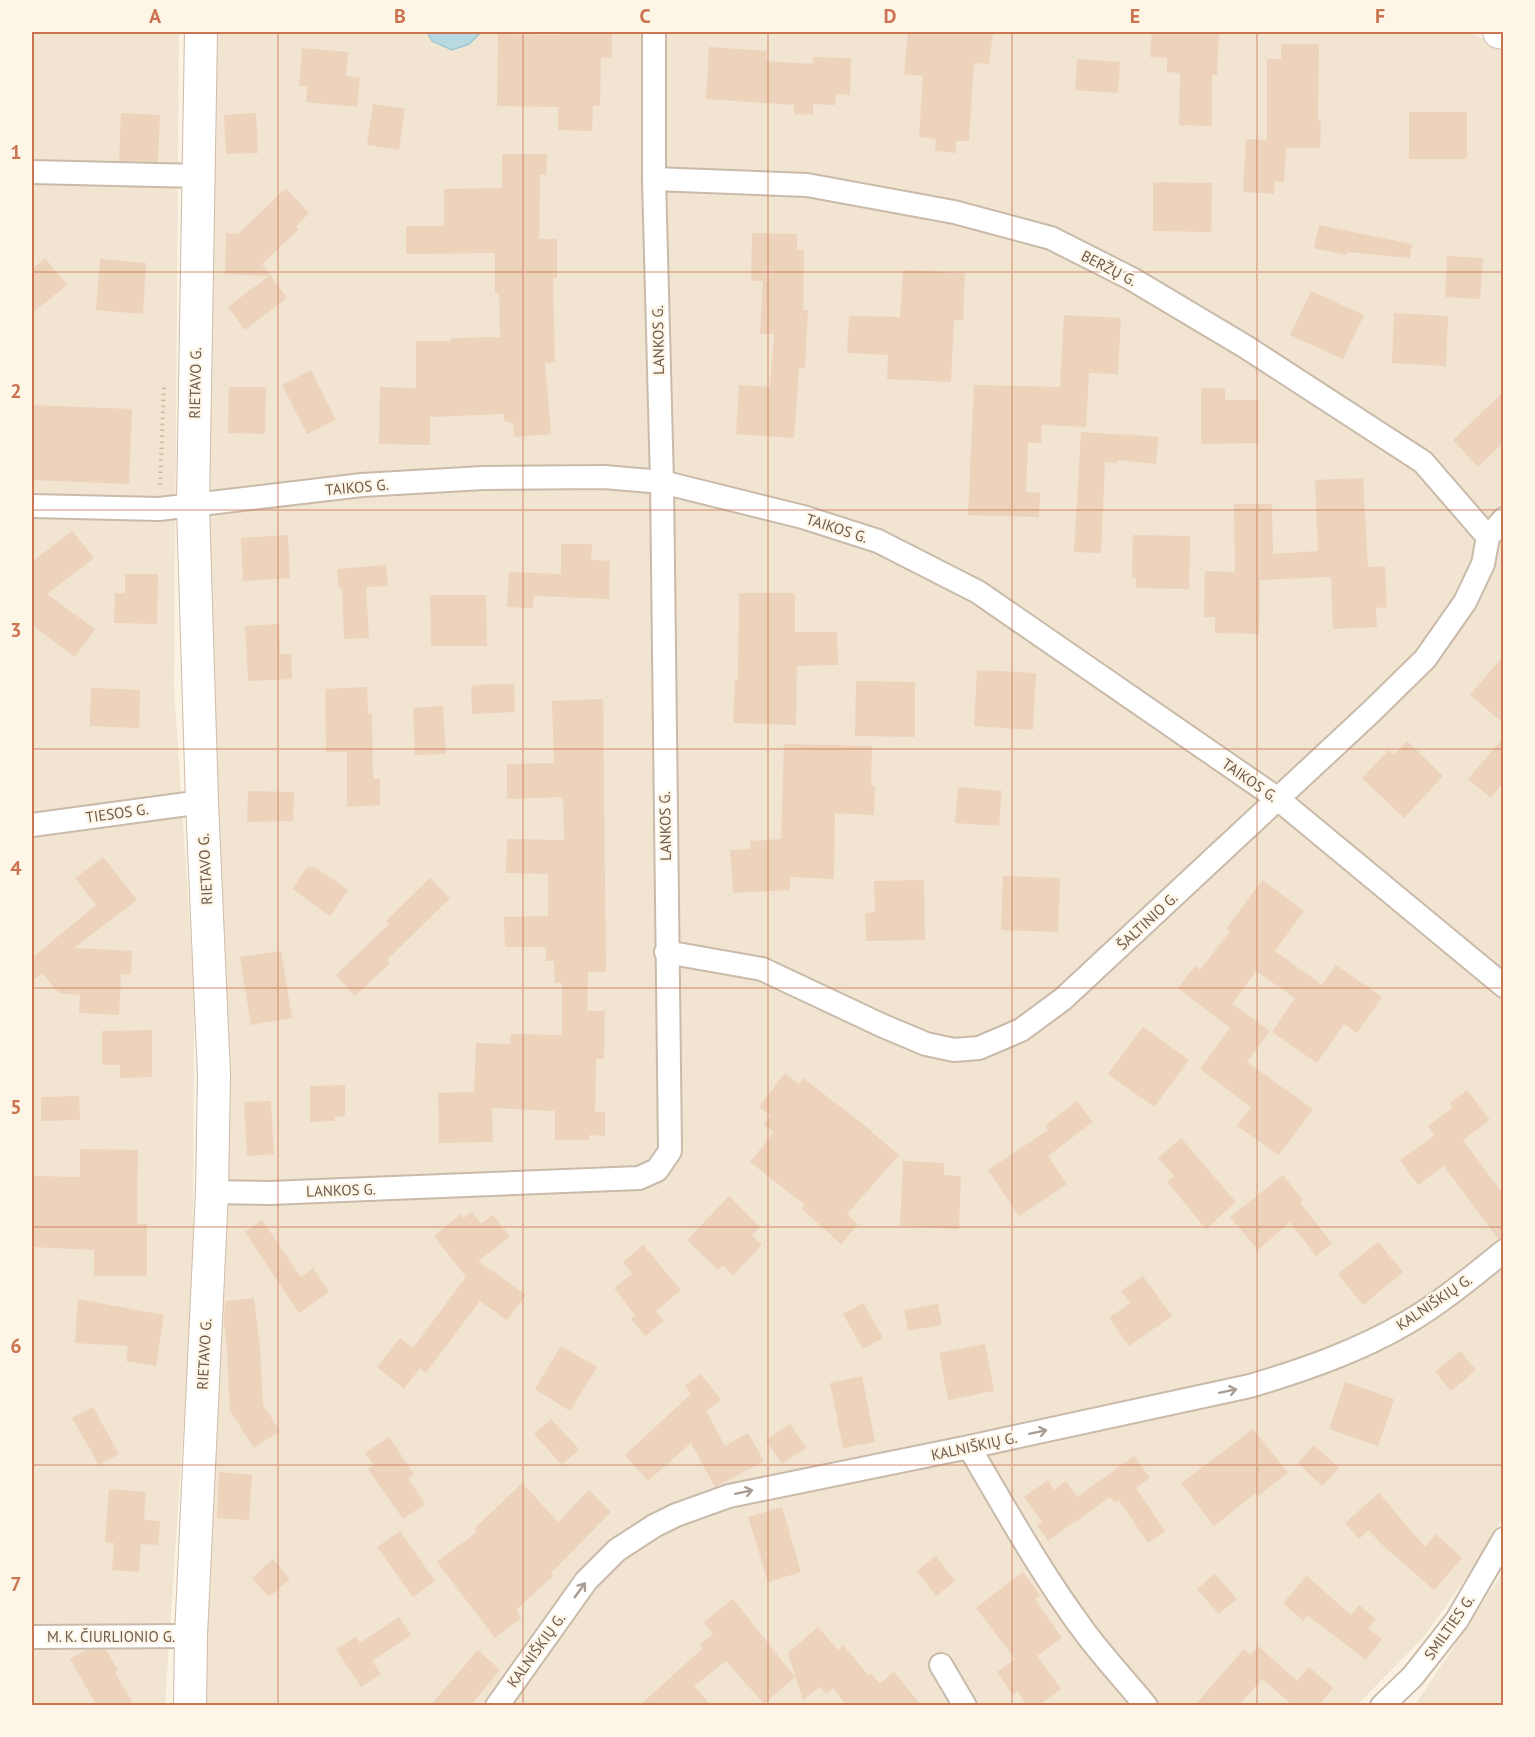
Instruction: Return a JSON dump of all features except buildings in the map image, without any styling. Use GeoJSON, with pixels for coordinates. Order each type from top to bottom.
{"type":"FeatureCollection","features":[{"type":"Feature","properties":{"kind":"main road","name":"RIETAVO G."},"geometry":{"type":"LineString","coordinates":[[190,1706],[191,1636],[212,1192],[214,1075],[202,802],[193,506],[201,32]]}},
{"type":"Feature","properties":{"kind":"street","name":"LANKOS G."},"geometry":{"type":"LineString","coordinates":[[212,1192],[270,1193],[639,1178],[657,1170],[670,1151],[662,482],[654,179],[654,32]]}},
{"type":"Feature","properties":{"kind":"street"},"geometry":{"type":"LineString","coordinates":[[32,172],[199,176]]}},
{"type":"Feature","properties":{"kind":"street","name":"BERŽŲ G."},"geometry":{"type":"LineString","coordinates":[[654,179],[807,185],[954,212],[1051,238],[1132,279],[1237,341],[1423,462],[1488,537]]}},
{"type":"Feature","properties":{"kind":"street","name":"TAIKOS G."},"geometry":{"type":"LineString","coordinates":[[32,506],[159,509],[362,485],[483,478],[604,477],[662,482],[803,517],[878,541],[978,592],[1278,799],[1503,986]]}},
{"type":"Feature","properties":{"kind":"street","name":"ŠALTINIO G."},"geometry":{"type":"LineString","coordinates":[[666,952],[762,969],[926,1044],[954,1050],[979,1048],[1021,1030],[1063,999],[1425,659],[1465,602],[1483,564],[1488,537],[1503,519]]}},
{"type":"Feature","properties":{"kind":"street","name":"TIESOS G."},"geometry":{"type":"LineString","coordinates":[[32,825],[202,802]]}},
{"type":"Feature","properties":{"kind":"street","name":"KALNIŠKIŲ G."},"geometry":{"type":"LineString","coordinates":[[497,1706],[586,1581],[617,1550],[654,1526],[696,1507],[729,1496],[1250,1386],[1294,1373],[1359,1347],[1408,1322],[1467,1281],[1503,1251]]}},
{"type":"Feature","properties":{"kind":"street"},"geometry":{"type":"LineString","coordinates":[[969,1447],[1029,1549],[1080,1625],[1146,1706]]}},
{"type":"Feature","properties":{"kind":"street","name":"SMILTIES G."},"geometry":{"type":"LineString","coordinates":[[1382,1706],[1413,1676],[1457,1620],[1503,1539]]}},
{"type":"Feature","properties":{"kind":"street","name":"M. K. ČIURLIONIO G."},"geometry":{"type":"LineString","coordinates":[[32,1636],[191,1636]]}},
{"type":"Feature","properties":{"kind":"street"},"geometry":{"type":"LineString","coordinates":[[941,1665],[965,1706]]}},
{"type":"Feature","properties":{"kind":"shaded area"},"geometry":{"type":"Polygon","coordinates":[[[32,32],[179,32],[174,688],[194,987],[193,1283],[165,1705],[32,1706],[32,32]]]}},
{"type":"Feature","properties":{"kind":"shaded area"},"geometry":{"type":"Polygon","coordinates":[[[212,32],[1467,32],[1503,46],[1503,1516],[1484,1552],[1424,1637],[1357,1705],[197,1706],[208,944],[212,32]]]}},
{"type":"Feature","properties":{"kind":"shaded area"},"geometry":{"type":"Polygon","coordinates":[[[1503,1572],[1503,1705],[1415,1705],[1503,1572]]]}},
{"type":"Feature","properties":{"kind":"water"},"geometry":{"type":"Polygon","coordinates":[[[427,32],[480,33],[469,44],[452,50],[432,41],[427,32]]]}}]}
